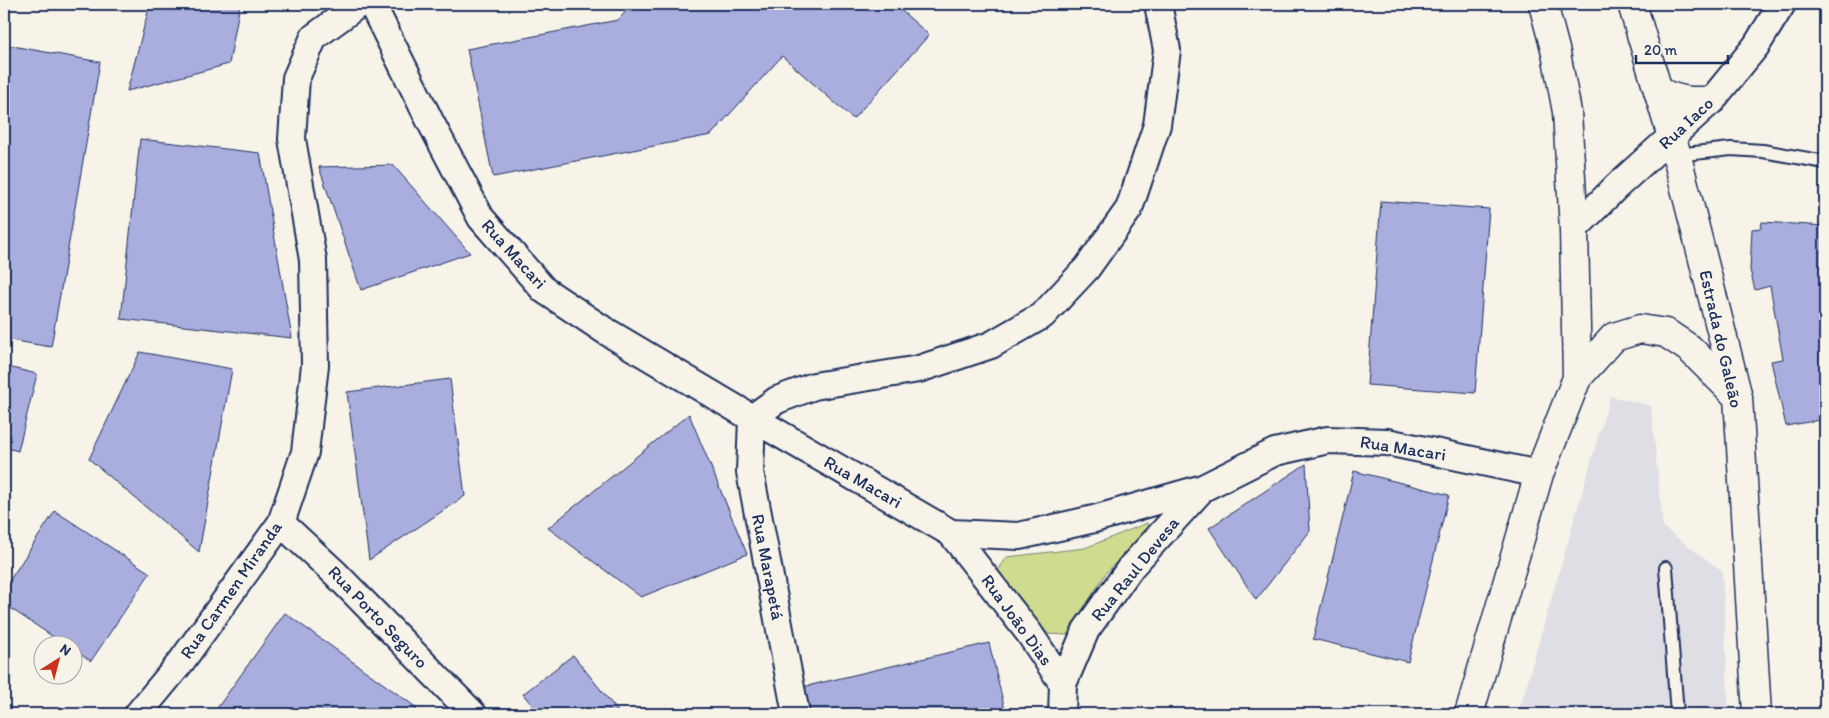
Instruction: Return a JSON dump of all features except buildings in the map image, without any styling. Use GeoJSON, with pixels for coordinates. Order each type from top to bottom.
{"type":"FeatureCollection","features":[{"type":"Feature","properties":{"kind":"main road"},"geometry":{"type":"LineString","coordinates":[[1543,4],[1556,53],[1566,112],[1574,229],[1577,378]]}},
{"type":"Feature","properties":{"kind":"main road","name":"Estrada do Galeão"},"geometry":{"type":"LineString","coordinates":[[1632,4],[1674,146],[1738,397],[1758,714]]}},
{"type":"Feature","properties":{"kind":"main road"},"geometry":{"type":"LineString","coordinates":[[1658,91],[1674,98],[1698,102],[1712,100]]}},
{"type":"Feature","properties":{"kind":"main road"},"geometry":{"type":"LineString","coordinates":[[1469,714],[1539,474],[1577,378],[1614,337],[1640,329],[1666,333],[1690,349],[1738,397]]}},
{"type":"Feature","properties":{"kind":"street","name":"Rua Carmen Miranda"},"geometry":{"type":"LineString","coordinates":[[138,714],[181,662],[281,523],[306,452],[316,365],[313,260],[292,138],[296,78],[314,37],[359,4]]}},
{"type":"Feature","properties":{"kind":"street","name":"Rua Macari"},"geometry":{"type":"LineString","coordinates":[[372,4],[481,218],[544,290],[604,330],[951,533],[1020,536],[1094,520],[1203,488],[1275,452],[1328,440],[1387,442],[1539,474]]}},
{"type":"Feature","properties":{"kind":"street"},"geometry":{"type":"LineString","coordinates":[[752,418],[777,400],[814,386],[919,369],[991,345],[1043,315],[1087,268],[1129,209],[1157,125],[1167,50],[1158,4]]}},
{"type":"Feature","properties":{"kind":"street","name":"Rua Iaco"},"geometry":{"type":"LineString","coordinates":[[1574,229],[1617,186],[1674,146],[1756,46],[1782,4]]}},
{"type":"Feature","properties":{"kind":"street","name":"Rua Marapetá"},"geometry":{"type":"LineString","coordinates":[[752,418],[750,472],[796,714]]}},
{"type":"Feature","properties":{"kind":"street","name":"Rua Raul Devesa"},"geometry":{"type":"LineString","coordinates":[[1063,684],[1086,630],[1131,568],[1203,488]]}},
{"type":"Feature","properties":{"kind":"street","name":"Rua Porto Seguro"},"geometry":{"type":"LineString","coordinates":[[281,523],[336,573],[473,714]]}},
{"type":"Feature","properties":{"kind":"street","name":"Rua João Dias"},"geometry":{"type":"LineString","coordinates":[[951,533],[1029,633],[1063,684],[1062,714]]}},
{"type":"Feature","properties":{"kind":"lane"},"geometry":{"type":"LineString","coordinates":[[1674,146],[1763,151],[1825,162]]}},
{"type":"Feature","properties":{"kind":"lane"},"geometry":{"type":"LineString","coordinates":[[1666,568],[1677,714]]}},
{"type":"Feature","properties":{"kind":"shaded area"},"geometry":{"type":"Polygon","coordinates":[[[1610,396],[1651,406],[1663,527],[1722,571],[1729,714],[1518,714],[1610,396]]]}},
{"type":"Feature","properties":{"kind":"green space"},"geometry":{"type":"Polygon","coordinates":[[[1147,523],[1149,527],[1106,573],[1067,635],[1048,634],[997,572],[1007,557],[1085,548],[1147,523]]]}}]}
